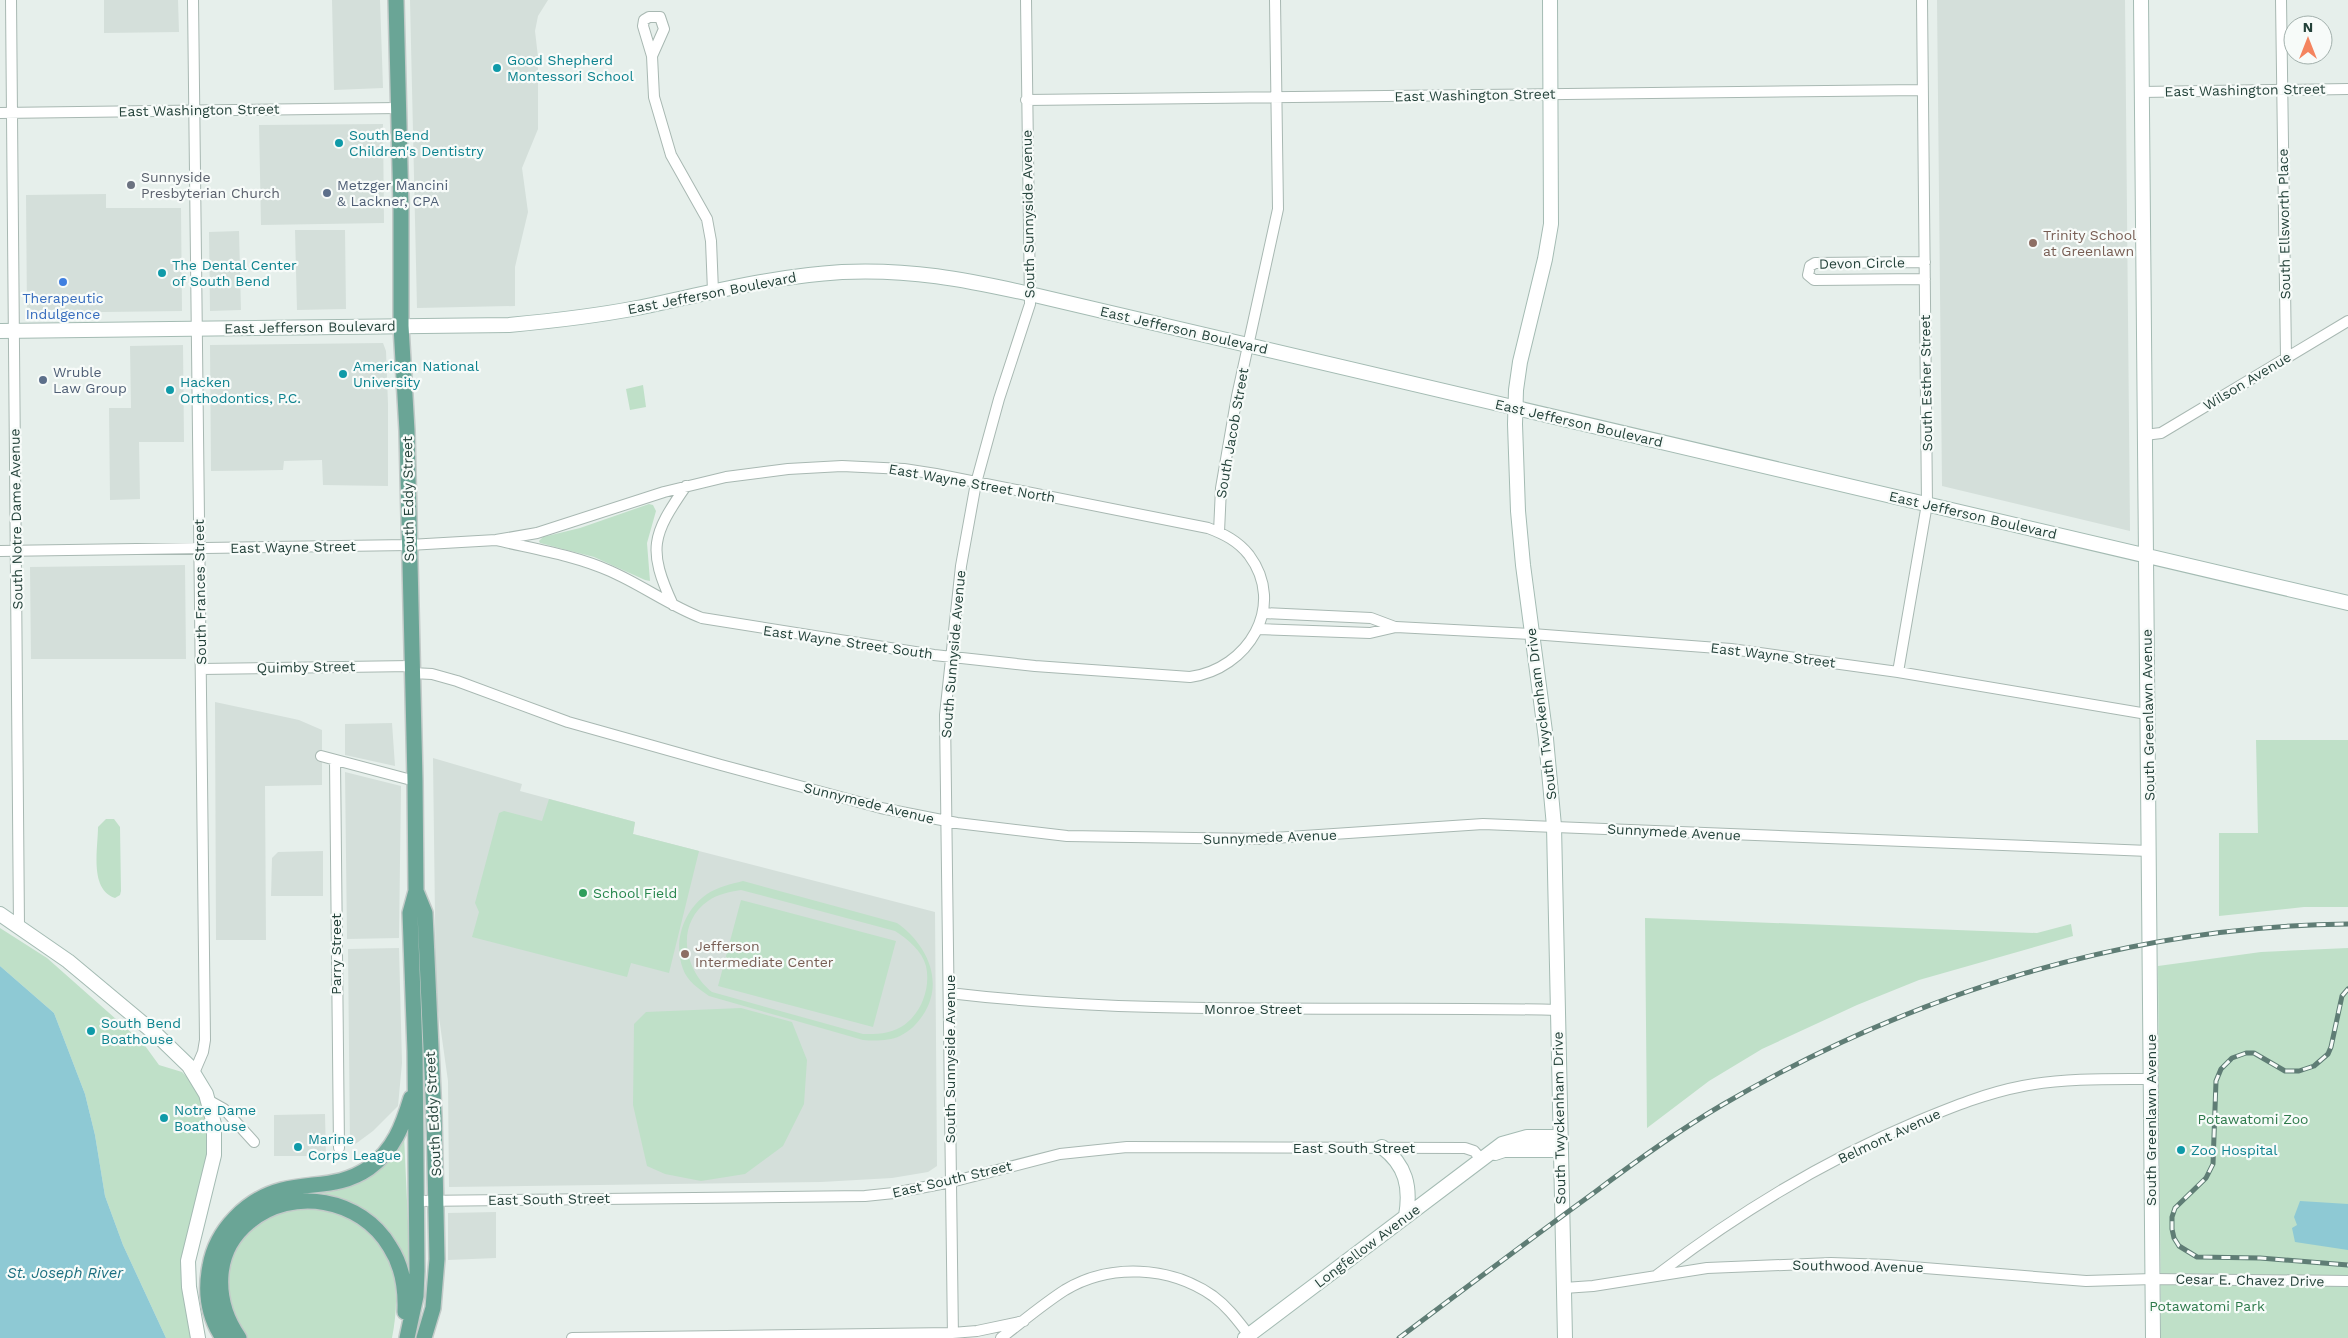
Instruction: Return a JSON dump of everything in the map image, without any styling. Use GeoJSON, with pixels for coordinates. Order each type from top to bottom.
{"type":"FeatureCollection","features":[{"type":"Feature","properties":{"kind":"main road","name":"South Eddy Street"},"geometry":{"type":"LineString","coordinates":[[396,0],[401,326],[407,431],[416,891],[410,913],[415,1082],[416,1296],[406,1338]]}},
{"type":"Feature","properties":{"kind":"main road","name":"South Eddy Street"},"geometry":{"type":"LineString","coordinates":[[416,891],[425,913],[437,1201],[438,1259],[433,1308],[424,1338]]}},
{"type":"Feature","properties":{"kind":"main road"},"geometry":{"type":"LineString","coordinates":[[223,1338],[211,1313],[207,1285],[211,1258],[232,1221],[244,1209],[281,1190],[342,1181],[368,1168],[389,1149],[398,1136],[415,1082]]}},
{"type":"Feature","properties":{"kind":"main road"},"geometry":{"type":"LineString","coordinates":[[239,1338],[227,1318],[221,1293],[222,1266],[228,1248],[235,1236],[257,1215],[271,1207],[302,1200],[338,1205],[354,1212],[370,1223],[384,1237],[399,1264],[404,1280],[406,1338]]}},
{"type":"Feature","properties":{"kind":"main road"},"geometry":{"type":"LineString","coordinates":[[431,1338],[433,1308]]}},
{"type":"Feature","properties":{"kind":"street","name":"South Notre Dame Avenue"},"geometry":{"type":"LineString","coordinates":[[10,0],[11,112],[7,330],[16,551],[19,926]]}},
{"type":"Feature","properties":{"kind":"street","name":"South Frances Street"},"geometry":{"type":"LineString","coordinates":[[193,0],[205,1040],[203,1052],[194,1073]]}},
{"type":"Feature","properties":{"kind":"street","name":"South Sunnyside Avenue"},"geometry":{"type":"LineString","coordinates":[[953,1335],[945,738],[950,656],[961,566],[976,483],[998,400],[1029,311],[1026,0]]}},
{"type":"Feature","properties":{"kind":"street","name":"South Jacob Street"},"geometry":{"type":"LineString","coordinates":[[1219,532],[1221,488],[1248,345],[1278,209],[1275,0]]}},
{"type":"Feature","properties":{"kind":"street","name":"South Twyckenham Drive"},"geometry":{"type":"LineString","coordinates":[[1550,0],[1551,224],[1545,259],[1520,362],[1516,409],[1518,511],[1546,739],[1554,826],[1565,1338]]}},
{"type":"Feature","properties":{"kind":"street","name":"South Esther Street"},"geometry":{"type":"LineString","coordinates":[[1898,672],[1927,504],[1922,0]]}},
{"type":"Feature","properties":{"kind":"street","name":"South Greenlawn Avenue"},"geometry":{"type":"LineString","coordinates":[[2141,0],[2153,1338]]}},
{"type":"Feature","properties":{"kind":"street","name":"South Ellsworth Place"},"geometry":{"type":"LineString","coordinates":[[2281,0],[2286,358]]}},
{"type":"Feature","properties":{"kind":"street"},"geometry":{"type":"LineString","coordinates":[[652,56],[654,97],[665,138],[671,155],[700,204],[706,219],[711,242],[713,291]]}},
{"type":"Feature","properties":{"kind":"street","name":"East Washington Street"},"geometry":{"type":"LineString","coordinates":[[2142,92],[2348,89]]}},
{"type":"Feature","properties":{"kind":"street","name":"East Washington Street"},"geometry":{"type":"LineString","coordinates":[[1026,100],[1923,90]]}},
{"type":"Feature","properties":{"kind":"street","name":"East Washington Street"},"geometry":{"type":"LineString","coordinates":[[0,113],[399,108]]}},
{"type":"Feature","properties":{"kind":"street","name":"Devon Circle"},"geometry":{"type":"LineString","coordinates":[[1925,262],[1815,263],[1810,266],[1808,276],[1814,280],[1925,279]]}},
{"type":"Feature","properties":{"kind":"street","name":"East Jefferson Boulevard"},"geometry":{"type":"LineString","coordinates":[[7,330],[483,326],[533,322],[635,308],[764,281],[811,275],[907,272],[957,278],[1030,294],[2348,603]]}},
{"type":"Feature","properties":{"kind":"street","name":"Wilson Avenue"},"geometry":{"type":"LineString","coordinates":[[2145,435],[2161,433],[2348,321]]}},
{"type":"Feature","properties":{"kind":"street","name":"East Wayne Street North"},"geometry":{"type":"LineString","coordinates":[[496,540],[537,533],[686,486],[762,472],[842,466],[904,469],[1208,528],[1219,532],[1240,545],[1256,567],[1264,593],[1263,613],[1258,629]]}},
{"type":"Feature","properties":{"kind":"street"},"geometry":{"type":"LineString","coordinates":[[673,605],[660,578],[656,550],[660,528],[665,516],[686,486]]}},
{"type":"Feature","properties":{"kind":"street","name":"East Wayne Street"},"geometry":{"type":"LineString","coordinates":[[0,551],[409,545],[496,540]]}},
{"type":"Feature","properties":{"kind":"street","name":"East Wayne Street South"},"geometry":{"type":"LineString","coordinates":[[496,540],[609,570],[687,613],[717,622],[950,656],[1036,666],[1190,677],[1214,672],[1229,663],[1253,639],[1258,629]]}},
{"type":"Feature","properties":{"kind":"street","name":"East Wayne Street"},"geometry":{"type":"LineString","coordinates":[[1263,613],[1370,618],[1396,627]]}},
{"type":"Feature","properties":{"kind":"street","name":"East Wayne Street"},"geometry":{"type":"LineString","coordinates":[[1258,629],[1370,633],[1396,627],[1532,634],[1731,649],[1898,672],[2147,714]]}},
{"type":"Feature","properties":{"kind":"street","name":"Quimby Street"},"geometry":{"type":"LineString","coordinates":[[201,669],[412,670]]}},
{"type":"Feature","properties":{"kind":"street","name":"Sunnymede Avenue"},"geometry":{"type":"LineString","coordinates":[[412,670],[457,681],[568,722],[881,808],[946,821],[1058,835],[1115,838],[1293,839],[1441,825],[1554,826],[2149,851]]}},
{"type":"Feature","properties":{"kind":"street"},"geometry":{"type":"LineString","coordinates":[[321,756],[415,781]]}},
{"type":"Feature","properties":{"kind":"street","name":"Parry Street"},"geometry":{"type":"LineString","coordinates":[[335,760],[339,1148]]}},
{"type":"Feature","properties":{"kind":"street"},"geometry":{"type":"LineString","coordinates":[[0,914],[68,961],[118,1001],[175,1051],[194,1073],[208,1100],[214,1124],[214,1155],[188,1261],[189,1287],[198,1338]]}},
{"type":"Feature","properties":{"kind":"street","name":"Monroe Street"},"geometry":{"type":"LineString","coordinates":[[949,993],[1052,1004],[1149,1008],[1558,1010]]}},
{"type":"Feature","properties":{"kind":"street","name":"Belmont Avenue"},"geometry":{"type":"LineString","coordinates":[[1656,1276],[1711,1234],[1815,1171],[1890,1133],[1947,1109],[2001,1091],[2043,1082],[2152,1078]]}},
{"type":"Feature","properties":{"kind":"street"},"geometry":{"type":"LineString","coordinates":[[208,1100],[224,1109],[254,1142]]}},
{"type":"Feature","properties":{"kind":"street","name":"Longfellow Avenue"},"geometry":{"type":"LineString","coordinates":[[1247,1337],[1502,1144],[1515,1139],[1560,1143]]}},
{"type":"Feature","properties":{"kind":"street","name":"East South Street"},"geometry":{"type":"LineString","coordinates":[[416,1201],[865,1196],[894,1193],[951,1182],[1060,1154],[1127,1147],[1466,1148],[1486,1157]]}},
{"type":"Feature","properties":{"kind":"street"},"geometry":{"type":"LineString","coordinates":[[1382,1147],[1392,1155],[1404,1170],[1408,1191],[1406,1216]]}},
{"type":"Feature","properties":{"kind":"street","name":"Southwood Avenue"},"geometry":{"type":"LineString","coordinates":[[1564,1288],[1586,1287],[1735,1266],[1831,1263],[1888,1265],[2086,1281],[2152,1279]]}},
{"type":"Feature","properties":{"kind":"street"},"geometry":{"type":"LineString","coordinates":[[1001,1338],[1066,1290],[1089,1279],[1137,1271],[1174,1277],[1198,1287],[1233,1314],[1247,1337]]}},
{"type":"Feature","properties":{"kind":"street","name":"Cesar E. Chavez Drive"},"geometry":{"type":"LineString","coordinates":[[2152,1279],[2348,1282]]}},
{"type":"Feature","properties":{"kind":"street"},"geometry":{"type":"LineString","coordinates":[[572,1338],[953,1335],[1024,1321]]}},
{"type":"Feature","properties":{"kind":"shaded area"},"geometry":{"type":"Polygon","coordinates":[[[104,0],[178,0],[179,32],[104,33],[104,0]]]}},
{"type":"Feature","properties":{"kind":"shaded area"},"geometry":{"type":"Polygon","coordinates":[[[332,0],[380,0],[383,88],[334,90],[332,0]]]}},
{"type":"Feature","properties":{"kind":"shaded area"},"geometry":{"type":"Polygon","coordinates":[[[410,0],[548,0],[538,16],[535,31],[538,57],[538,129],[522,168],[528,212],[515,267],[515,306],[417,308],[410,0]]]}},
{"type":"Feature","properties":{"kind":"shaded area","name":"Trinity School at Greenlawn"},"geometry":{"type":"Polygon","coordinates":[[[1937,0],[2125,0],[2130,531],[1942,486],[1937,0]]]}},
{"type":"Feature","properties":{"kind":"shaded area"},"geometry":{"type":"Polygon","coordinates":[[[383,124],[384,223],[261,225],[259,125],[383,124]]]}},
{"type":"Feature","properties":{"kind":"shaded area"},"geometry":{"type":"Polygon","coordinates":[[[106,194],[106,208],[181,208],[182,311],[27,313],[26,195],[106,194]]]}},
{"type":"Feature","properties":{"kind":"shaded area"},"geometry":{"type":"Polygon","coordinates":[[[295,230],[345,230],[346,309],[297,310],[295,230]]]}},
{"type":"Feature","properties":{"kind":"shaded area"},"geometry":{"type":"Polygon","coordinates":[[[239,231],[241,310],[210,311],[209,232],[239,231]]]}},
{"type":"Feature","properties":{"kind":"shaded area"},"geometry":{"type":"Polygon","coordinates":[[[383,343],[386,351],[388,404],[388,486],[323,485],[322,460],[284,461],[283,470],[211,471],[210,345],[383,343]]]}},
{"type":"Feature","properties":{"kind":"shaded area"},"geometry":{"type":"Polygon","coordinates":[[[183,345],[184,442],[139,442],[140,499],[110,500],[109,408],[131,408],[130,346],[183,345]]]}},
{"type":"Feature","properties":{"kind":"shaded area"},"geometry":{"type":"Polygon","coordinates":[[[185,565],[186,659],[31,659],[30,567],[185,565]]]}},
{"type":"Feature","properties":{"kind":"shaded area"},"geometry":{"type":"Polygon","coordinates":[[[215,702],[299,720],[322,730],[322,785],[265,786],[266,940],[216,940],[215,702]]]}},
{"type":"Feature","properties":{"kind":"shaded area"},"geometry":{"type":"Polygon","coordinates":[[[392,723],[395,766],[345,755],[345,724],[392,723]]]}},
{"type":"Feature","properties":{"kind":"shaded area","name":"Jefferson Intermediate Center"},"geometry":{"type":"Polygon","coordinates":[[[433,758],[522,784],[520,791],[635,822],[633,834],[935,912],[937,1166],[928,1172],[892,1178],[821,1182],[449,1187],[448,1081],[436,996],[433,758]]]}},
{"type":"Feature","properties":{"kind":"shaded area"},"geometry":{"type":"Polygon","coordinates":[[[345,772],[401,786],[399,938],[347,939],[345,772]]]}},
{"type":"Feature","properties":{"kind":"shaded area"},"geometry":{"type":"Polygon","coordinates":[[[323,851],[323,896],[271,896],[272,858],[278,852],[323,851]]]}},
{"type":"Feature","properties":{"kind":"shaded area"},"geometry":{"type":"Polygon","coordinates":[[[399,948],[402,1063],[398,1106],[373,1131],[350,1146],[348,949],[399,948]]]}},
{"type":"Feature","properties":{"kind":"shaded area"},"geometry":{"type":"Polygon","coordinates":[[[325,1114],[326,1156],[274,1156],[274,1115],[325,1114]]]}},
{"type":"Feature","properties":{"kind":"shaded area"},"geometry":{"type":"Polygon","coordinates":[[[496,1212],[496,1258],[448,1260],[448,1213],[496,1212]]]}},
{"type":"Feature","properties":{"kind":"green space"},"geometry":{"type":"Polygon","coordinates":[[[643,385],[646,407],[630,410],[626,389],[643,385]]]}},
{"type":"Feature","properties":{"kind":"green space"},"geometry":{"type":"Polygon","coordinates":[[[649,504],[653,505],[656,511],[647,543],[650,581],[594,557],[540,543],[539,541],[543,537],[580,528],[649,504]]]}},
{"type":"Feature","properties":{"kind":"green space"},"geometry":{"type":"Polygon","coordinates":[[[2256,740],[2348,740],[2348,907],[2304,907],[2219,916],[2219,833],[2258,833],[2256,740]]]}},
{"type":"Feature","properties":{"kind":"green space","name":"School Field"},"geometry":{"type":"Polygon","coordinates":[[[549,799],[635,822],[633,834],[699,851],[669,973],[631,963],[627,977],[472,937],[479,912],[475,903],[499,813],[504,811],[542,821],[549,799]]]}},
{"type":"Feature","properties":{"kind":"green space"},"geometry":{"type":"Polygon","coordinates":[[[106,819],[114,819],[120,827],[121,891],[120,895],[115,898],[101,886],[98,877],[98,827],[106,819]]]}},
{"type":"Feature","properties":{"kind":"green space"},"geometry":{"type":"Polygon","coordinates":[[[743,881],[897,923],[917,942],[929,965],[932,977],[932,990],[929,1002],[921,1018],[910,1030],[896,1038],[863,1040],[709,996],[701,991],[690,981],[683,969],[679,948],[682,928],[692,909],[707,894],[743,881]],[[741,890],[716,897],[708,901],[698,911],[691,922],[687,934],[687,947],[695,972],[702,983],[712,992],[863,1034],[878,1034],[901,1027],[908,1022],[919,1008],[926,992],[926,966],[921,955],[918,950],[895,931],[741,890]]]}},
{"type":"Feature","properties":{"kind":"green space"},"geometry":{"type":"Polygon","coordinates":[[[741,900],[896,941],[873,1027],[718,986],[741,900]]]}},
{"type":"Feature","properties":{"kind":"green space"},"geometry":{"type":"Polygon","coordinates":[[[1645,918],[2037,933],[2071,924],[2073,936],[1919,980],[1857,1005],[1762,1049],[1709,1081],[1647,1128],[1645,918]]]}},
{"type":"Feature","properties":{"kind":"green space"},"geometry":{"type":"Polygon","coordinates":[[[0,928],[47,958],[143,1043],[159,1065],[182,1072],[196,1086],[202,1098],[209,1139],[206,1163],[182,1258],[191,1338],[166,1338],[123,1245],[105,1196],[95,1135],[85,1094],[54,1013],[0,966],[0,928]]]}},
{"type":"Feature","properties":{"kind":"green space","name":"Potawatomi Zoo"},"geometry":{"type":"Polygon","coordinates":[[[2348,948],[2348,1338],[2161,1338],[2158,966],[2261,952],[2348,948]]]}},
{"type":"Feature","properties":{"kind":"green space"},"geometry":{"type":"Polygon","coordinates":[[[741,1008],[792,1022],[807,1060],[804,1104],[783,1146],[745,1174],[701,1181],[665,1174],[647,1166],[633,1105],[634,1024],[646,1012],[741,1008]]]}},
{"type":"Feature","properties":{"kind":"green space"},"geometry":{"type":"Polygon","coordinates":[[[404,1135],[410,1267],[407,1267],[392,1238],[372,1215],[346,1200],[313,1192],[337,1187],[404,1135]]]}},
{"type":"Feature","properties":{"kind":"green space"},"geometry":{"type":"Polygon","coordinates":[[[321,1207],[344,1216],[362,1227],[376,1240],[386,1256],[393,1273],[396,1292],[392,1338],[248,1338],[232,1316],[227,1301],[228,1263],[237,1243],[252,1226],[281,1209],[321,1207]]]}},
{"type":"Feature","properties":{"kind":"water","name":"St. Joseph River"},"geometry":{"type":"Polygon","coordinates":[[[0,966],[54,1013],[85,1094],[95,1135],[105,1196],[123,1245],[166,1338],[0,1338],[0,966]]]}},
{"type":"Feature","properties":{"kind":"water"},"geometry":{"type":"Polygon","coordinates":[[[2300,1201],[2348,1204],[2348,1250],[2295,1242],[2292,1228],[2297,1225],[2294,1217],[2300,1201]]]}},
{"type":"Feature","properties":{"kind":"railway"},"geometry":{"type":"LineString","coordinates":[[1399,1338],[1521,1246],[1689,1125],[1794,1065],[1869,1030],[1945,999],[2023,974],[2103,953],[2184,938],[2266,928],[2348,924]]}},
{"type":"Feature","properties":{"kind":"railway"},"geometry":{"type":"LineString","coordinates":[[2348,989],[2342,996],[2328,1054],[2314,1066],[2299,1071],[2285,1071],[2254,1053],[2246,1053],[2232,1058],[2221,1069],[2216,1081],[2213,1164],[2206,1178],[2175,1208],[2172,1217],[2174,1238],[2179,1246],[2197,1257],[2260,1258],[2348,1265]]}},
{"type":"Feature","properties":{"kind":"place","name":"Good Shepherd Montessori School"},"geometry":{"type":"Point","coordinates":[497,68]}},
{"type":"Feature","properties":{"kind":"place","name":"South Bend Children's Dentistry"},"geometry":{"type":"Point","coordinates":[339,143]}},
{"type":"Feature","properties":{"kind":"place","name":"Sunnyside Presbyterian Church"},"geometry":{"type":"Point","coordinates":[131,185]}},
{"type":"Feature","properties":{"kind":"place","name":"Metzger Mancini & Lackner, CPA"},"geometry":{"type":"Point","coordinates":[327,193]}},
{"type":"Feature","properties":{"kind":"place","name":"Trinity School at Greenlawn"},"geometry":{"type":"Point","coordinates":[2033,243]}},
{"type":"Feature","properties":{"kind":"place","name":"The Dental Center of South Bend"},"geometry":{"type":"Point","coordinates":[162,273]}},
{"type":"Feature","properties":{"kind":"place","name":"Therapeutic Indulgence"},"geometry":{"type":"Point","coordinates":[63,282]}},
{"type":"Feature","properties":{"kind":"place","name":"American National University"},"geometry":{"type":"Point","coordinates":[343,374]}},
{"type":"Feature","properties":{"kind":"place","name":"Wruble Law Group"},"geometry":{"type":"Point","coordinates":[43,380]}},
{"type":"Feature","properties":{"kind":"place","name":"Hacken Orthodontics, P.C."},"geometry":{"type":"Point","coordinates":[170,390]}},
{"type":"Feature","properties":{"kind":"place","name":"School Field"},"geometry":{"type":"Point","coordinates":[583,893]}},
{"type":"Feature","properties":{"kind":"place","name":"Jefferson Intermediate Center"},"geometry":{"type":"Point","coordinates":[685,954]}},
{"type":"Feature","properties":{"kind":"place","name":"South Bend Boathouse"},"geometry":{"type":"Point","coordinates":[91,1031]}},
{"type":"Feature","properties":{"kind":"place","name":"Notre Dame Boathouse"},"geometry":{"type":"Point","coordinates":[164,1118]}},
{"type":"Feature","properties":{"kind":"place","name":"Marine Corps League"},"geometry":{"type":"Point","coordinates":[298,1147]}},
{"type":"Feature","properties":{"kind":"place","name":"Zoo Hospital"},"geometry":{"type":"Point","coordinates":[2181,1150]}},
{"type":"Feature","properties":{"kind":"park label","name":"Potawatomi Park"},"geometry":{"type":"Point","coordinates":[2207,1306]}}]}
